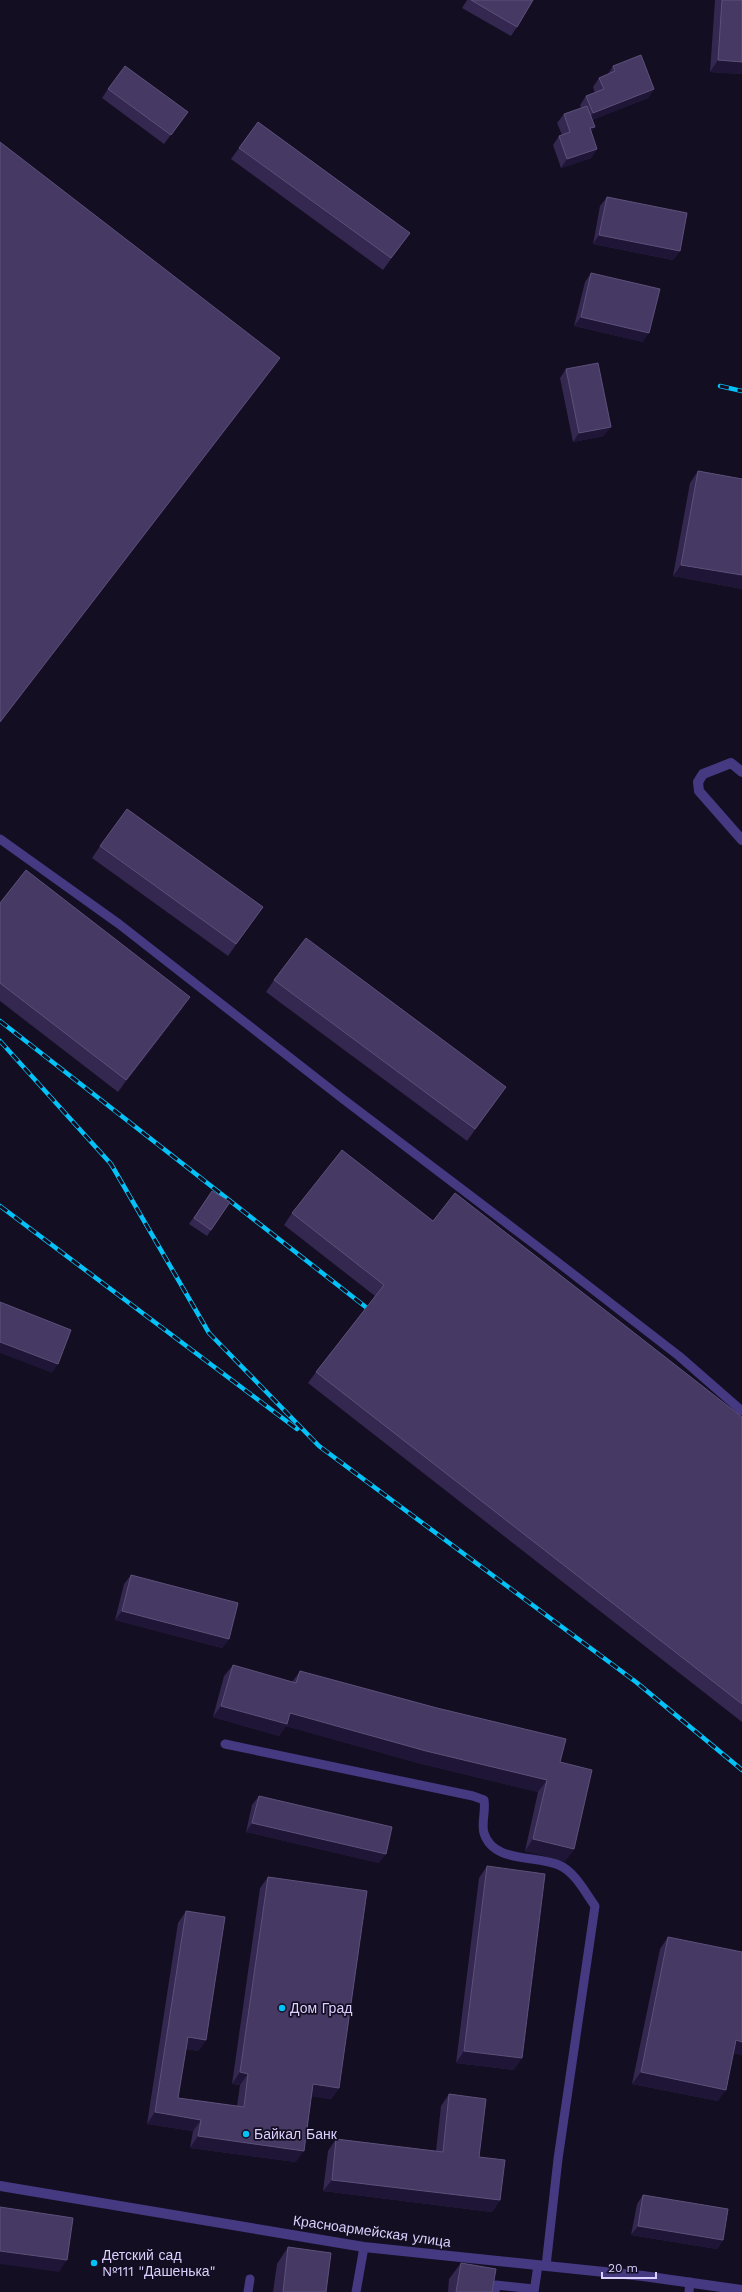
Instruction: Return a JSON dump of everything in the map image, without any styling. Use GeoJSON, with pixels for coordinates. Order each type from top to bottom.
{"type":"FeatureCollection","features":[{"type":"Feature","properties":{"kind":"street"},"geometry":{"type":"LineString","coordinates":[[742,772],[731,763],[703,774],[698,782],[699,791],[742,840]]}},
{"type":"Feature","properties":{"kind":"street","name":"Красноармейская улица"},"geometry":{"type":"LineString","coordinates":[[0,2186],[364,2247],[542,2265],[689,2287],[742,2290]]}},
{"type":"Feature","properties":{"kind":"lane"},"geometry":{"type":"LineString","coordinates":[[0,839],[119,924],[343,1099],[538,1246],[679,1356],[742,1411]]}},
{"type":"Feature","properties":{"kind":"lane"},"geometry":{"type":"LineString","coordinates":[[225,1744],[466,1794],[484,1800],[486,1808],[483,1832],[491,1847],[503,1853],[558,1865],[570,1872],[595,1906],[542,2265],[534,2291],[496,2285],[495,2292]]}},
{"type":"Feature","properties":{"kind":"lane"},"geometry":{"type":"LineString","coordinates":[[356,2292],[364,2247]]}},
{"type":"Feature","properties":{"kind":"lane"},"geometry":{"type":"LineString","coordinates":[[248,2292],[250,2279]]}},
{"type":"Feature","properties":{"kind":"building"},"geometry":{"type":"Polygon","coordinates":[[[471,0],[533,0],[517,27],[471,0]]]}},
{"type":"Feature","properties":{"kind":"building"},"geometry":{"type":"Polygon","coordinates":[[[722,0],[742,0],[742,62],[718,60],[722,0]]]}},
{"type":"Feature","properties":{"kind":"building"},"geometry":{"type":"Polygon","coordinates":[[[641,55],[654,89],[593,113],[586,96],[604,89],[599,78],[615,71],[613,66],[641,55]]]}},
{"type":"Feature","properties":{"kind":"building"},"geometry":{"type":"Polygon","coordinates":[[[125,66],[188,112],[171,135],[108,89],[125,66]]]}},
{"type":"Feature","properties":{"kind":"building"},"geometry":{"type":"Polygon","coordinates":[[[587,106],[595,127],[590,128],[597,149],[567,159],[559,136],[570,132],[564,114],[587,106]]]}},
{"type":"Feature","properties":{"kind":"building"},"geometry":{"type":"Polygon","coordinates":[[[258,122],[410,233],[391,258],[239,148],[258,122]]]}},
{"type":"Feature","properties":{"kind":"building"},"geometry":{"type":"Polygon","coordinates":[[[0,142],[280,358],[0,722],[0,142]]]}},
{"type":"Feature","properties":{"kind":"building"},"geometry":{"type":"Polygon","coordinates":[[[607,197],[687,213],[680,251],[599,235],[607,197]]]}},
{"type":"Feature","properties":{"kind":"building"},"geometry":{"type":"Polygon","coordinates":[[[591,273],[660,289],[649,333],[581,317],[591,273]]]}},
{"type":"Feature","properties":{"kind":"building"},"geometry":{"type":"Polygon","coordinates":[[[598,363],[611,427],[579,433],[566,369],[598,363]]]}},
{"type":"Feature","properties":{"kind":"building"},"geometry":{"type":"Polygon","coordinates":[[[698,471],[742,479],[742,575],[681,565],[698,471]]]}},
{"type":"Feature","properties":{"kind":"building"},"geometry":{"type":"Polygon","coordinates":[[[127,809],[263,907],[236,944],[100,846],[127,809]]]}},
{"type":"Feature","properties":{"kind":"building"},"geometry":{"type":"Polygon","coordinates":[[[26,870],[190,997],[126,1080],[0,983],[0,903],[26,870]]]}},
{"type":"Feature","properties":{"kind":"building"},"geometry":{"type":"Polygon","coordinates":[[[306,938],[506,1087],[475,1129],[274,980],[306,938]]]}},
{"type":"Feature","properties":{"kind":"building"},"geometry":{"type":"Polygon","coordinates":[[[342,1150],[433,1221],[455,1193],[742,1417],[742,1704],[316,1372],[384,1285],[292,1213],[342,1150]]]}},
{"type":"Feature","properties":{"kind":"building"},"geometry":{"type":"Polygon","coordinates":[[[212,1191],[230,1202],[211,1230],[194,1218],[212,1191]]]}},
{"type":"Feature","properties":{"kind":"building"},"geometry":{"type":"Polygon","coordinates":[[[0,1302],[71,1330],[58,1364],[0,1342],[0,1302]]]}},
{"type":"Feature","properties":{"kind":"building"},"geometry":{"type":"Polygon","coordinates":[[[131,1575],[238,1603],[229,1639],[122,1611],[131,1575]]]}},
{"type":"Feature","properties":{"kind":"building"},"geometry":{"type":"Polygon","coordinates":[[[233,1665],[296,1683],[300,1671],[437,1708],[566,1739],[560,1762],[592,1770],[574,1849],[533,1839],[547,1780],[426,1751],[290,1713],[287,1724],[221,1706],[233,1665]]]}},
{"type":"Feature","properties":{"kind":"building"},"geometry":{"type":"Polygon","coordinates":[[[259,1796],[392,1827],[386,1854],[252,1823],[259,1796]]]}},
{"type":"Feature","properties":{"kind":"building"},"geometry":{"type":"Polygon","coordinates":[[[487,1866],[545,1874],[522,2058],[464,2051],[487,1866]]]}},
{"type":"Feature","properties":{"kind":"building"},"geometry":{"type":"Polygon","coordinates":[[[268,1877],[367,1891],[339,2088],[313,2084],[304,2151],[198,2136],[201,2120],[155,2112],[186,1911],[225,1917],[206,2040],[188,2037],[178,2098],[244,2107],[248,2074],[240,2072],[268,1877]]]}},
{"type":"Feature","properties":{"kind":"building"},"geometry":{"type":"Polygon","coordinates":[[[668,1937],[742,1952],[742,2042],[736,2040],[726,2090],[641,2072],[668,1937]]]}},
{"type":"Feature","properties":{"kind":"building"},"geometry":{"type":"Polygon","coordinates":[[[449,2094],[486,2099],[479,2157],[505,2160],[500,2200],[332,2180],[336,2139],[443,2152],[449,2094]]]}},
{"type":"Feature","properties":{"kind":"building"},"geometry":{"type":"Polygon","coordinates":[[[643,2195],[728,2209],[723,2240],[638,2226],[643,2195]]]}},
{"type":"Feature","properties":{"kind":"building"},"geometry":{"type":"Polygon","coordinates":[[[0,2207],[73,2218],[67,2260],[0,2251],[0,2207]]]}},
{"type":"Feature","properties":{"kind":"building"},"geometry":{"type":"Polygon","coordinates":[[[288,2247],[331,2253],[326,2292],[283,2292],[288,2247]]]}},
{"type":"Feature","properties":{"kind":"building"},"geometry":{"type":"Polygon","coordinates":[[[461,2263],[496,2269],[492,2292],[456,2292],[461,2263]]]}},
{"type":"Feature","properties":{"kind":"railway"},"geometry":{"type":"LineString","coordinates":[[720,386],[742,391]]}},
{"type":"Feature","properties":{"kind":"railway"},"geometry":{"type":"LineString","coordinates":[[0,1021],[367,1308]]}},
{"type":"Feature","properties":{"kind":"railway"},"geometry":{"type":"LineString","coordinates":[[0,1041],[111,1164],[209,1333],[319,1446],[636,1682],[742,1770]]}},
{"type":"Feature","properties":{"kind":"railway"},"geometry":{"type":"LineString","coordinates":[[0,1206],[297,1429]]}},
{"type":"Feature","properties":{"kind":"place","name":"Дом Град"},"geometry":{"type":"Point","coordinates":[282,2008]}},
{"type":"Feature","properties":{"kind":"place","name":"Байкал Банк"},"geometry":{"type":"Point","coordinates":[246,2134]}},
{"type":"Feature","properties":{"kind":"place","name":"Детский сад №111 \"Дашенька\""},"geometry":{"type":"Point","coordinates":[94,2263]}}]}
